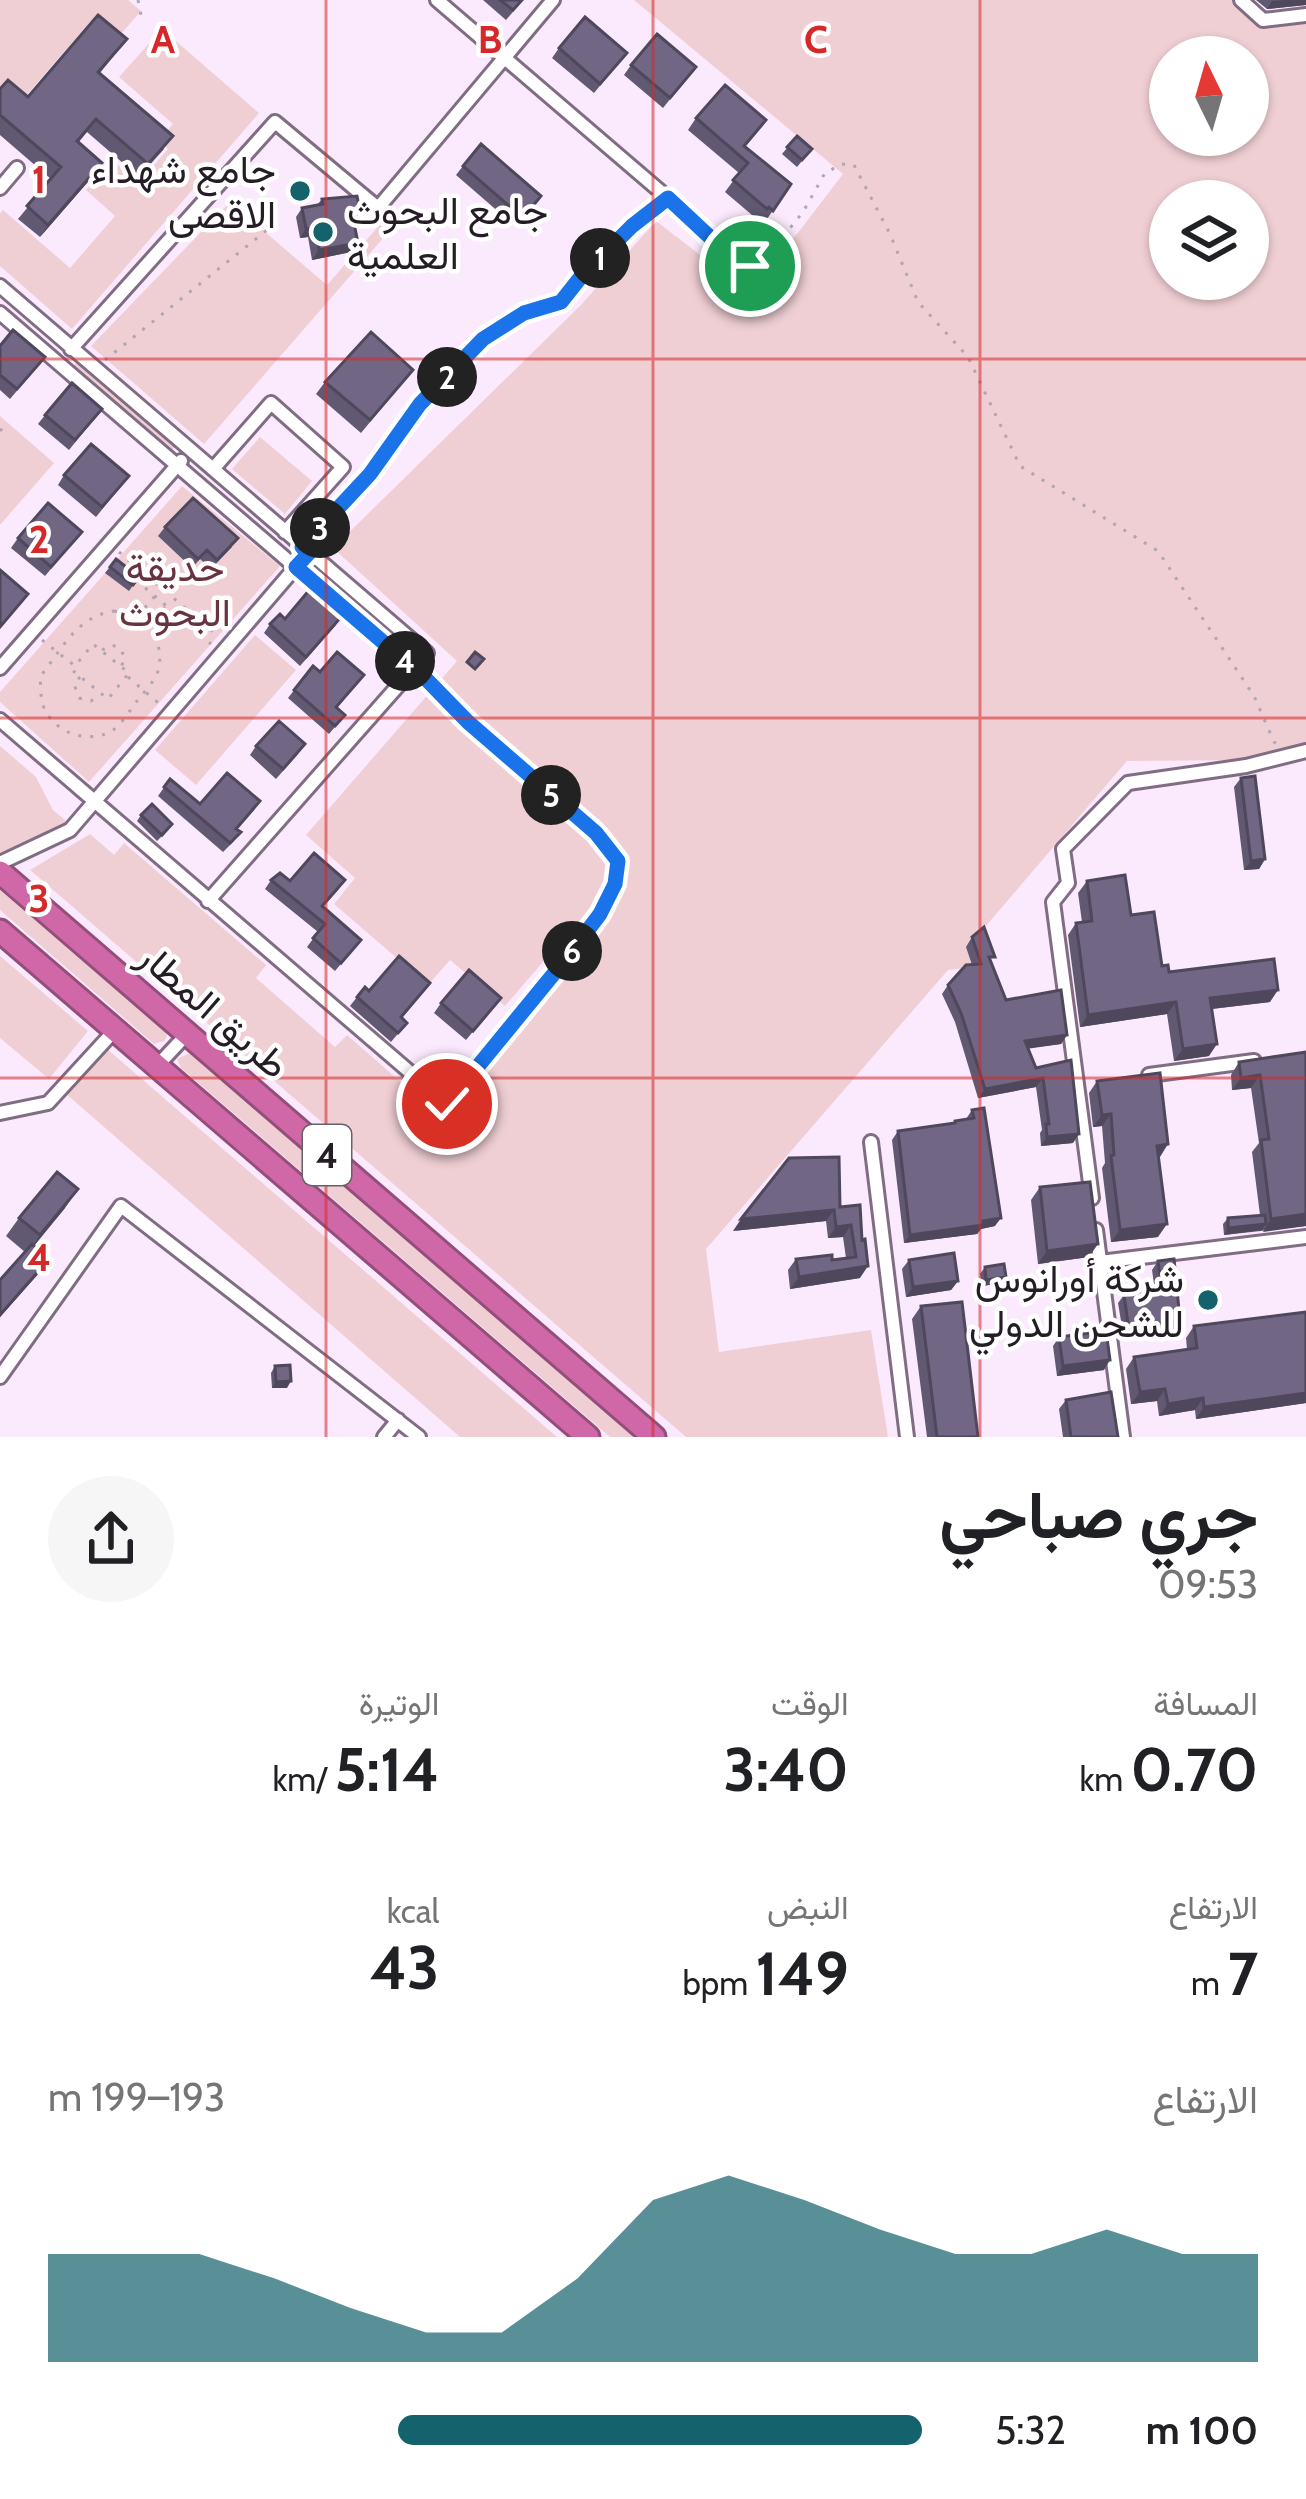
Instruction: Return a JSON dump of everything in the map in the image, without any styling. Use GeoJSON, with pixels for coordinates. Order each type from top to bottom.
{"type":"FeatureCollection","features":[{"type":"Feature","properties":{"kind":"highway","name":"طريق المطار"},"geometry":{"type":"LineString","coordinates":[[0,872],[654,1437]]}},
{"type":"Feature","properties":{"kind":"highway","name":"طريق المطار"},"geometry":{"type":"LineString","coordinates":[[0,931],[587,1437]]}},
{"type":"Feature","properties":{"kind":"street"},"geometry":{"type":"LineString","coordinates":[[437,0],[727,253]]}},
{"type":"Feature","properties":{"kind":"street"},"geometry":{"type":"LineString","coordinates":[[71,349],[275,122],[378,208],[553,0]]}},
{"type":"Feature","properties":{"kind":"street"},"geometry":{"type":"LineString","coordinates":[[1241,0],[1263,20],[1306,15]]}},
{"type":"Feature","properties":{"kind":"street"},"geometry":{"type":"LineString","coordinates":[[0,188],[17,168]]}},
{"type":"Feature","properties":{"kind":"street"},"geometry":{"type":"LineString","coordinates":[[0,286],[427,653],[208,901]]}},
{"type":"Feature","properties":{"kind":"street"},"geometry":{"type":"LineString","coordinates":[[0,313],[414,669]]}},
{"type":"Feature","properties":{"kind":"street"},"geometry":{"type":"LineString","coordinates":[[213,469],[271,403],[286,416],[343,467],[285,532]]}},
{"type":"Feature","properties":{"kind":"street"},"geometry":{"type":"LineString","coordinates":[[0,668],[190,449]]}},
{"type":"Feature","properties":{"kind":"street"},"geometry":{"type":"LineString","coordinates":[[0,863],[70,830],[296,567],[305,550]]}},
{"type":"Feature","properties":{"kind":"street"},"geometry":{"type":"LineString","coordinates":[[0,720],[447,1104],[570,954]]}},
{"type":"Feature","properties":{"kind":"street"},"geometry":{"type":"LineString","coordinates":[[1123,1437],[1053,902],[1068,884],[1063,849],[1129,783],[1246,766],[1306,751]]}},
{"type":"Feature","properties":{"kind":"street"},"geometry":{"type":"LineString","coordinates":[[0,1113],[48,1103],[115,1030]]}},
{"type":"Feature","properties":{"kind":"street"},"geometry":{"type":"LineString","coordinates":[[157,1066],[187,1034]]}},
{"type":"Feature","properties":{"kind":"street"},"geometry":{"type":"LineString","coordinates":[[1144,1076],[1278,1058]]}},
{"type":"Feature","properties":{"kind":"street"},"geometry":{"type":"LineString","coordinates":[[1077,1084],[1099,1081]]}},
{"type":"Feature","properties":{"kind":"street"},"geometry":{"type":"LineString","coordinates":[[872,1142],[907,1437]]}},
{"type":"Feature","properties":{"kind":"street"},"geometry":{"type":"LineString","coordinates":[[0,1377],[121,1206],[419,1437]]}},
{"type":"Feature","properties":{"kind":"street"},"geometry":{"type":"LineString","coordinates":[[1100,1262],[1306,1238]]}},
{"type":"Feature","properties":{"kind":"street"},"geometry":{"type":"LineString","coordinates":[[384,1437],[398,1420]]}},
{"type":"Feature","properties":{"kind":"path"},"geometry":{"type":"LineString","coordinates":[[138,0],[142,20]]}},
{"type":"Feature","properties":{"kind":"path"},"geometry":{"type":"LineString","coordinates":[[727,253],[750,266],[761,264],[803,212],[824,173],[842,164],[854,165],[918,302],[968,357],[1021,466],[1158,551],[1254,696],[1274,742],[1290,755]]}},
{"type":"Feature","properties":{"kind":"path"},"geometry":{"type":"LineString","coordinates":[[305,550],[370,474],[420,404],[483,339],[524,313],[561,302],[632,226],[668,198]]}},
{"type":"Feature","properties":{"kind":"path"},"geometry":{"type":"LineString","coordinates":[[95,369],[272,226],[285,222]]}},
{"type":"Feature","properties":{"kind":"path"},"geometry":{"type":"LineString","coordinates":[[0,430],[5,425]]}},
{"type":"Feature","properties":{"kind":"path"},"geometry":{"type":"LineString","coordinates":[[109,543],[225,649]]}},
{"type":"Feature","properties":{"kind":"path"},"geometry":{"type":"LineString","coordinates":[[138,581],[225,649]]}},
{"type":"Feature","properties":{"kind":"path"},"geometry":{"type":"LineString","coordinates":[[136,618],[155,596]]}},
{"type":"Feature","properties":{"kind":"path"},"geometry":{"type":"LineString","coordinates":[[148,626],[166,605]]}},
{"type":"Feature","properties":{"kind":"path"},"geometry":{"type":"LineString","coordinates":[[114,611],[136,618],[148,626],[157,644],[158,674],[115,729],[86,736],[59,727],[43,704],[40,676],[84,621],[114,611]]}},
{"type":"Feature","properties":{"kind":"path"},"geometry":{"type":"LineString","coordinates":[[32,632],[75,666]]}},
{"type":"Feature","properties":{"kind":"path"},"geometry":{"type":"LineString","coordinates":[[92,644],[129,673],[108,699],[72,670],[75,666],[92,644]]}},
{"type":"Feature","properties":{"kind":"path"},"geometry":{"type":"LineString","coordinates":[[101,651],[108,646],[120,648],[125,658],[122,668]]}},
{"type":"Feature","properties":{"kind":"path"},"geometry":{"type":"LineString","coordinates":[[414,669],[596,833],[618,861],[615,884],[600,914],[570,954]]}},
{"type":"Feature","properties":{"kind":"path"},"geometry":{"type":"LineString","coordinates":[[126,676],[170,712]]}},
{"type":"Feature","properties":{"kind":"path"},"geometry":{"type":"LineString","coordinates":[[80,677],[74,684],[80,698],[91,701],[100,693]]}},
{"type":"Feature","properties":{"kind":"green space"},"geometry":{"type":"Polygon","coordinates":[[[0,0],[128,0],[141,11],[113,43],[89,23],[18,105],[0,89],[0,0]]]}},
{"type":"Feature","properties":{"kind":"green space"},"geometry":{"type":"Polygon","coordinates":[[[634,0],[1234,0],[1262,25],[1306,19],[1306,745],[1246,760],[1127,761],[967,948],[972,967],[948,970],[706,1249],[719,1352],[871,1330],[888,1437],[686,1437],[30,870],[90,834],[114,855],[124,843],[266,965],[256,978],[335,1047],[347,1035],[443,1119],[589,949],[572,928],[505,1006],[450,960],[428,985],[334,904],[355,878],[306,835],[457,661],[333,548],[580,306],[656,221],[751,294],[843,174],[634,0]]]}},
{"type":"Feature","properties":{"kind":"green space"},"geometry":{"type":"Polygon","coordinates":[[[162,29],[259,113],[72,329],[0,266],[0,214],[3,210],[70,268],[115,216],[86,190],[112,160],[139,182],[168,149],[159,140],[173,124],[119,77],[162,29]]]}},
{"type":"Feature","properties":{"kind":"green space"},"geometry":{"type":"Polygon","coordinates":[[[230,202],[327,285],[383,221],[391,229],[204,444],[91,346],[230,202]]]}},
{"type":"Feature","properties":{"kind":"green space"},"geometry":{"type":"Polygon","coordinates":[[[77,362],[175,447],[172,450],[74,365],[77,362]]]}},
{"type":"Feature","properties":{"kind":"green space"},"geometry":{"type":"Polygon","coordinates":[[[0,416],[54,463],[0,525],[0,416]]]}},
{"type":"Feature","properties":{"kind":"green space"},"geometry":{"type":"Polygon","coordinates":[[[260,437],[312,481],[285,514],[232,469],[260,437]]]}},
{"type":"Feature","properties":{"kind":"green space","name":"حديقة البحوث"},"geometry":{"type":"Polygon","coordinates":[[[182,486],[280,566],[89,782],[0,702],[0,692],[182,486]]]}},
{"type":"Feature","properties":{"kind":"green space"},"geometry":{"type":"Polygon","coordinates":[[[255,635],[296,670],[196,785],[155,750],[255,635]]]}},
{"type":"Feature","properties":{"kind":"green space"},"geometry":{"type":"Polygon","coordinates":[[[0,746],[36,777],[53,810],[72,826],[0,856],[0,746]]]}},
{"type":"Feature","properties":{"kind":"green space"},"geometry":{"type":"Polygon","coordinates":[[[0,889],[164,1029],[164,1041],[154,1044],[0,910],[0,889]]]}},
{"type":"Feature","properties":{"kind":"green space"},"geometry":{"type":"Polygon","coordinates":[[[0,956],[88,1031],[49,1079],[0,1038],[0,956]]]}},
{"type":"Feature","properties":{"kind":"green space"},"geometry":{"type":"Polygon","coordinates":[[[107,1049],[557,1437],[460,1437],[65,1093],[107,1049]]]}},
{"type":"Feature","properties":{"kind":"green space"},"geometry":{"type":"Polygon","coordinates":[[[190,1053],[638,1437],[610,1437],[181,1068],[177,1059],[190,1053]]]}},
{"type":"Feature","properties":{"kind":"building"},"geometry":{"type":"Polygon","coordinates":[[[500,0],[522,0],[513,10],[500,0]]]}},
{"type":"Feature","properties":{"kind":"building"},"geometry":{"type":"Polygon","coordinates":[[[98,15],[127,39],[98,72],[173,136],[148,164],[96,119],[77,141],[102,163],[48,225],[27,206],[61,167],[0,115],[0,89],[8,80],[28,97],[98,15]]]}},
{"type":"Feature","properties":{"kind":"building"},"geometry":{"type":"Polygon","coordinates":[[[585,17],[627,53],[600,84],[559,48],[585,17]]]}},
{"type":"Feature","properties":{"kind":"building"},"geometry":{"type":"Polygon","coordinates":[[[657,34],[696,67],[670,98],[631,65],[657,34]]]}},
{"type":"Feature","properties":{"kind":"building"},"geometry":{"type":"Polygon","coordinates":[[[725,85],[766,120],[744,146],[791,184],[773,211],[733,180],[748,163],[696,118],[725,85]]]}},
{"type":"Feature","properties":{"kind":"building"},"geometry":{"type":"Polygon","coordinates":[[[797,136],[812,149],[802,160],[787,147],[797,136]]]}},
{"type":"Feature","properties":{"kind":"building"},"geometry":{"type":"Polygon","coordinates":[[[481,144],[541,196],[523,218],[463,166],[481,144]]]}},
{"type":"Feature","properties":{"kind":"building","name":"جامع البحوث العلمية"},"geometry":{"type":"Polygon","coordinates":[[[357,196],[361,216],[353,218],[358,243],[319,250],[315,227],[306,229],[302,208],[323,204],[322,199],[357,196]]]}},
{"type":"Feature","properties":{"kind":"building"},"geometry":{"type":"Polygon","coordinates":[[[13,330],[45,357],[17,389],[0,375],[0,346],[13,330]]]}},
{"type":"Feature","properties":{"kind":"building"},"geometry":{"type":"Polygon","coordinates":[[[371,332],[413,370],[370,420],[325,382],[371,332]]]}},
{"type":"Feature","properties":{"kind":"building"},"geometry":{"type":"Polygon","coordinates":[[[72,383],[102,409],[75,440],[45,415],[72,383]]]}},
{"type":"Feature","properties":{"kind":"building"},"geometry":{"type":"Polygon","coordinates":[[[91,444],[129,476],[102,507],[64,475],[91,444]]]}},
{"type":"Feature","properties":{"kind":"building"},"geometry":{"type":"Polygon","coordinates":[[[193,498],[238,538],[217,560],[207,550],[198,559],[165,527],[193,498]]]}},
{"type":"Feature","properties":{"kind":"building"},"geometry":{"type":"Polygon","coordinates":[[[48,503],[82,532],[51,567],[18,538],[48,503]]]}},
{"type":"Feature","properties":{"kind":"building"},"geometry":{"type":"Polygon","coordinates":[[[116,559],[139,577],[133,585],[110,567],[116,559]]]}},
{"type":"Feature","properties":{"kind":"building"},"geometry":{"type":"Polygon","coordinates":[[[0,570],[28,594],[0,627],[0,570]]]}},
{"type":"Feature","properties":{"kind":"building"},"geometry":{"type":"Polygon","coordinates":[[[310,589],[342,616],[306,657],[270,624],[280,614],[285,619],[310,589]]]}},
{"type":"Feature","properties":{"kind":"building"},"geometry":{"type":"Polygon","coordinates":[[[337,652],[364,675],[336,707],[345,715],[335,726],[294,690],[313,666],[320,672],[337,652]]]}},
{"type":"Feature","properties":{"kind":"building"},"geometry":{"type":"Polygon","coordinates":[[[475,652],[484,659],[475,669],[467,662],[475,652]]]}},
{"type":"Feature","properties":{"kind":"building"},"geometry":{"type":"Polygon","coordinates":[[[279,721],[305,744],[283,769],[256,746],[279,721]]]}},
{"type":"Feature","properties":{"kind":"building"},"geometry":{"type":"Polygon","coordinates":[[[227,773],[260,801],[230,843],[164,787],[170,779],[200,804],[227,773]]]}},
{"type":"Feature","properties":{"kind":"building"},"geometry":{"type":"Polygon","coordinates":[[[1255,776],[1265,859],[1251,861],[1241,778],[1255,776]]]}},
{"type":"Feature","properties":{"kind":"building"},"geometry":{"type":"Polygon","coordinates":[[[152,804],[172,824],[162,835],[141,815],[152,804]]]}},
{"type":"Feature","properties":{"kind":"building"},"geometry":{"type":"Polygon","coordinates":[[[314,853],[345,880],[322,906],[361,940],[341,963],[313,938],[325,924],[271,880],[280,873],[290,881],[314,853]]]}},
{"type":"Feature","properties":{"kind":"building"},"geometry":{"type":"Polygon","coordinates":[[[1125,875],[1131,915],[1154,912],[1162,966],[1168,965],[1169,972],[1274,959],[1278,990],[1210,998],[1217,1044],[1183,1049],[1176,1002],[1088,1015],[1076,923],[1092,921],[1087,881],[1125,875]]]}},
{"type":"Feature","properties":{"kind":"building"},"geometry":{"type":"Polygon","coordinates":[[[984,927],[995,957],[989,957],[1006,1000],[1061,990],[1067,1035],[1025,1041],[1036,1068],[1071,1060],[1079,1134],[1047,1137],[1043,1078],[985,1089],[948,985],[966,965],[981,964],[972,937],[984,927]]]}},
{"type":"Feature","properties":{"kind":"building"},"geometry":{"type":"Polygon","coordinates":[[[399,956],[430,983],[401,1017],[407,1023],[398,1033],[357,997],[365,987],[369,991],[399,956]]]}},
{"type":"Feature","properties":{"kind":"building"},"geometry":{"type":"Polygon","coordinates":[[[469,970],[501,998],[473,1031],[441,1003],[469,970]]]}},
{"type":"Feature","properties":{"kind":"building"},"geometry":{"type":"Polygon","coordinates":[[[1306,1052],[1306,1214],[1271,1219],[1261,1140],[1269,1139],[1260,1075],[1241,1078],[1239,1062],[1306,1052]]]}},
{"type":"Feature","properties":{"kind":"building"},"geometry":{"type":"Polygon","coordinates":[[[1160,1073],[1168,1144],[1157,1146],[1167,1224],[1120,1230],[1111,1114],[1102,1115],[1097,1081],[1160,1073]]]}},
{"type":"Feature","properties":{"kind":"building"},"geometry":{"type":"Polygon","coordinates":[[[984,1108],[1001,1218],[910,1235],[898,1131],[974,1118],[972,1110],[984,1108]]]}},
{"type":"Feature","properties":{"kind":"building"},"geometry":{"type":"Polygon","coordinates":[[[839,1157],[840,1207],[860,1205],[868,1266],[799,1277],[796,1259],[856,1257],[851,1225],[836,1227],[834,1210],[741,1219],[789,1158],[839,1157]]]}},
{"type":"Feature","properties":{"kind":"building"},"geometry":{"type":"Polygon","coordinates":[[[57,1172],[78,1189],[40,1235],[19,1218],[57,1172]]]}},
{"type":"Feature","properties":{"kind":"building"},"geometry":{"type":"Polygon","coordinates":[[[1090,1182],[1098,1244],[1047,1251],[1040,1187],[1090,1182]]]}},
{"type":"Feature","properties":{"kind":"building"},"geometry":{"type":"Polygon","coordinates":[[[1265,1215],[1266,1224],[1228,1228],[1228,1218],[1265,1215]]]}},
{"type":"Feature","properties":{"kind":"building"},"geometry":{"type":"Polygon","coordinates":[[[32,1244],[49,1259],[0,1315],[0,1280],[32,1244]]]}},
{"type":"Feature","properties":{"kind":"building"},"geometry":{"type":"Polygon","coordinates":[[[954,1253],[958,1281],[913,1287],[909,1260],[954,1253]]]}},
{"type":"Feature","properties":{"kind":"building"},"geometry":{"type":"Polygon","coordinates":[[[1174,1259],[1180,1320],[1129,1331],[1124,1295],[1162,1290],[1158,1261],[1174,1259]]]}},
{"type":"Feature","properties":{"kind":"building"},"geometry":{"type":"Polygon","coordinates":[[[1004,1264],[1006,1277],[986,1280],[985,1267],[1004,1264]]]}},
{"type":"Feature","properties":{"kind":"building"},"geometry":{"type":"Polygon","coordinates":[[[962,1302],[978,1437],[937,1437],[921,1306],[962,1302]]]}},
{"type":"Feature","properties":{"kind":"building"},"geometry":{"type":"Polygon","coordinates":[[[1306,1312],[1306,1393],[1204,1407],[1203,1398],[1168,1404],[1165,1389],[1140,1392],[1134,1357],[1197,1348],[1194,1326],[1306,1312]]]}},
{"type":"Feature","properties":{"kind":"building"},"geometry":{"type":"Polygon","coordinates":[[[1106,1331],[1110,1360],[1063,1366],[1059,1337],[1106,1331]]]}},
{"type":"Feature","properties":{"kind":"building"},"geometry":{"type":"Polygon","coordinates":[[[290,1365],[291,1381],[276,1382],[275,1366],[290,1365]]]}},
{"type":"Feature","properties":{"kind":"building"},"geometry":{"type":"Polygon","coordinates":[[[1111,1392],[1118,1437],[1071,1437],[1066,1400],[1111,1392]]]}},
{"type":"Feature","properties":{"kind":"place","name":"جامع شهداء الاقصى"},"geometry":{"type":"Point","coordinates":[300,191]}},
{"type":"Feature","properties":{"kind":"place","name":"جامع البحوث العلمية"},"geometry":{"type":"Point","coordinates":[323,232]}},
{"type":"Feature","properties":{"kind":"place","name":"شركة أورانوس للشحن الدولي"},"geometry":{"type":"Point","coordinates":[1208,1300]}},
{"type":"Feature","properties":{"kind":"route"},"geometry":{"type":"LineString","coordinates":[[447,1104],[600,914],[615,884],[618,861],[596,833],[296,567],[309,553],[302,547],[370,474],[420,404],[483,339],[524,313],[561,302],[632,226],[668,198],[727,253],[750,266]]}}]}
